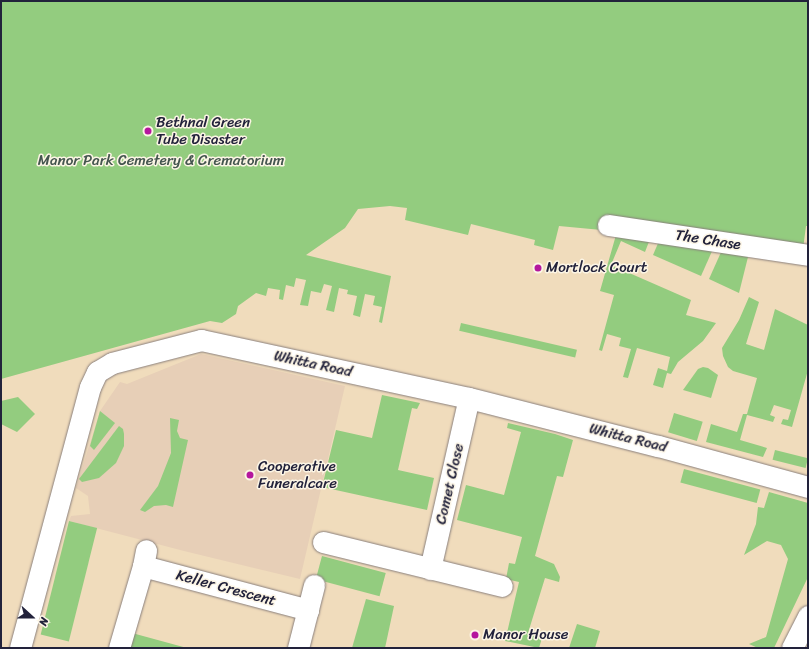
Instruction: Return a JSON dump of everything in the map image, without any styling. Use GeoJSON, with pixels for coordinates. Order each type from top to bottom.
{"type":"FeatureCollection","features":[{"type":"Feature","properties":{"kind":"street","name":"The Chase"},"geometry":{"type":"LineString","coordinates":[[608,225],[808,255]]}},
{"type":"Feature","properties":{"kind":"street","name":"Whitta Road"},"geometry":{"type":"LineString","coordinates":[[21,648],[90,387],[97,372],[112,363],[201,340],[469,398],[658,446],[808,487]]}},
{"type":"Feature","properties":{"kind":"street","name":"Comet Close"},"geometry":{"type":"LineString","coordinates":[[430,569],[469,398]]}},
{"type":"Feature","properties":{"kind":"street"},"geometry":{"type":"LineString","coordinates":[[323,542],[502,586]]}},
{"type":"Feature","properties":{"kind":"street","name":"Keller Crescent"},"geometry":{"type":"LineString","coordinates":[[119,648],[145,558],[308,610]]}},
{"type":"Feature","properties":{"kind":"street"},"geometry":{"type":"LineString","coordinates":[[298,648],[314,585]]}},
{"type":"Feature","properties":{"kind":"street"},"geometry":{"type":"LineString","coordinates":[[792,648],[808,616]]}},
{"type":"Feature","properties":{"kind":"shaded area"},"geometry":{"type":"Polygon","coordinates":[[[201,354],[345,386],[300,579],[69,521],[71,516],[90,514],[88,496],[76,488],[100,411],[120,382],[127,384],[201,354]]]}},
{"type":"Feature","properties":{"kind":"green space","name":"Manor Park Cemetery & Crematorium"},"geometry":{"type":"Polygon","coordinates":[[[1,1],[808,1],[808,226],[806,226],[803,249],[559,226],[553,250],[534,245],[535,240],[471,224],[468,235],[405,220],[407,208],[390,206],[358,209],[345,228],[306,255],[391,276],[382,323],[379,322],[382,307],[373,305],[375,296],[365,294],[360,317],[353,315],[357,296],[347,294],[348,290],[339,288],[334,312],[326,310],[332,286],[324,284],[321,293],[311,291],[308,306],[300,305],[306,280],[296,278],[294,287],[286,285],[283,300],[279,299],[280,290],[268,288],[266,296],[256,293],[238,306],[236,314],[222,323],[210,321],[1,379],[1,1]]]}},
{"type":"Feature","properties":{"kind":"green space"},"geometry":{"type":"Polygon","coordinates":[[[616,235],[650,239],[645,252],[621,241],[611,265],[691,300],[686,315],[716,323],[703,341],[678,362],[671,374],[667,373],[663,388],[653,385],[658,368],[667,371],[670,357],[637,348],[628,378],[623,377],[631,349],[619,346],[621,338],[607,334],[602,351],[599,350],[614,295],[600,291],[616,235]]]}},
{"type":"Feature","properties":{"kind":"green space"},"geometry":{"type":"Polygon","coordinates":[[[659,241],[713,249],[701,276],[653,255],[659,241]]]}},
{"type":"Feature","properties":{"kind":"green space"},"geometry":{"type":"Polygon","coordinates":[[[722,250],[749,253],[739,293],[709,279],[722,250]]]}},
{"type":"Feature","properties":{"kind":"green space"},"geometry":{"type":"Polygon","coordinates":[[[749,297],[759,302],[746,344],[764,350],[775,309],[808,325],[808,370],[792,427],[781,424],[783,419],[788,420],[791,410],[774,405],[770,415],[775,417],[773,422],[747,415],[740,440],[767,448],[763,457],[706,442],[711,424],[737,432],[743,414],[747,414],[757,378],[733,371],[728,367],[723,356],[722,348],[739,320],[749,297]]]}},
{"type":"Feature","properties":{"kind":"green space"},"geometry":{"type":"Polygon","coordinates":[[[461,323],[577,350],[575,358],[459,331],[461,323]]]}},
{"type":"Feature","properties":{"kind":"green space"},"geometry":{"type":"Polygon","coordinates":[[[703,367],[708,368],[718,375],[711,398],[683,390],[698,369],[703,367]]]}},
{"type":"Feature","properties":{"kind":"green space"},"geometry":{"type":"Polygon","coordinates":[[[382,395],[420,403],[417,409],[412,408],[398,470],[434,478],[427,510],[322,487],[336,430],[372,438],[382,395]]]}},
{"type":"Feature","properties":{"kind":"green space"},"geometry":{"type":"Polygon","coordinates":[[[18,397],[35,414],[17,432],[1,424],[1,401],[18,397]]]}},
{"type":"Feature","properties":{"kind":"green space"},"geometry":{"type":"Polygon","coordinates":[[[100,411],[115,423],[94,450],[90,446],[100,411]]]}},
{"type":"Feature","properties":{"kind":"green space"},"geometry":{"type":"Polygon","coordinates":[[[674,413],[703,422],[697,441],[668,432],[674,413]]]}},
{"type":"Feature","properties":{"kind":"green space"},"geometry":{"type":"Polygon","coordinates":[[[170,418],[179,420],[177,431],[180,438],[188,440],[173,507],[166,505],[154,506],[145,512],[140,510],[158,486],[171,453],[170,418]]]}},
{"type":"Feature","properties":{"kind":"green space"},"geometry":{"type":"Polygon","coordinates":[[[508,423],[555,434],[573,440],[563,477],[557,476],[535,556],[554,564],[560,577],[559,582],[545,578],[528,633],[542,638],[539,648],[505,641],[519,582],[506,579],[509,563],[515,564],[522,537],[457,520],[466,485],[504,495],[521,432],[507,428],[508,423]]]}},
{"type":"Feature","properties":{"kind":"green space"},"geometry":{"type":"Polygon","coordinates":[[[119,426],[123,429],[124,446],[116,463],[99,478],[82,482],[79,479],[119,426]]]}},
{"type":"Feature","properties":{"kind":"green space"},"geometry":{"type":"Polygon","coordinates":[[[775,450],[808,458],[806,468],[773,460],[775,450]]]}},
{"type":"Feature","properties":{"kind":"green space"},"geometry":{"type":"Polygon","coordinates":[[[684,469],[760,489],[757,503],[680,483],[684,469]]]}},
{"type":"Feature","properties":{"kind":"green space"},"geometry":{"type":"Polygon","coordinates":[[[769,492],[808,503],[808,577],[774,648],[758,648],[749,644],[766,637],[788,559],[781,545],[767,541],[744,555],[756,524],[758,507],[764,508],[769,492]]]}},
{"type":"Feature","properties":{"kind":"green space"},"geometry":{"type":"Polygon","coordinates":[[[69,521],[97,528],[69,642],[41,635],[69,521]]]}},
{"type":"Feature","properties":{"kind":"green space"},"geometry":{"type":"Polygon","coordinates":[[[322,556],[386,573],[380,596],[316,579],[322,556]]]}},
{"type":"Feature","properties":{"kind":"green space"},"geometry":{"type":"Polygon","coordinates":[[[366,599],[394,606],[385,648],[352,648],[366,599]]]}},
{"type":"Feature","properties":{"kind":"green space"},"geometry":{"type":"Polygon","coordinates":[[[577,624],[600,631],[595,648],[569,648],[577,624]]]}},
{"type":"Feature","properties":{"kind":"green space"},"geometry":{"type":"Polygon","coordinates":[[[132,633],[187,648],[127,648],[132,633]]]}},
{"type":"Feature","properties":{"kind":"place","name":"Bethnal Green Tube Disaster"},"geometry":{"type":"Point","coordinates":[148,131]}},
{"type":"Feature","properties":{"kind":"place","name":"Mortlock Court"},"geometry":{"type":"Point","coordinates":[538,268]}},
{"type":"Feature","properties":{"kind":"place","name":"Cooperative Funeralcare"},"geometry":{"type":"Point","coordinates":[250,475]}},
{"type":"Feature","properties":{"kind":"place","name":"Manor House"},"geometry":{"type":"Point","coordinates":[475,635]}}]}
